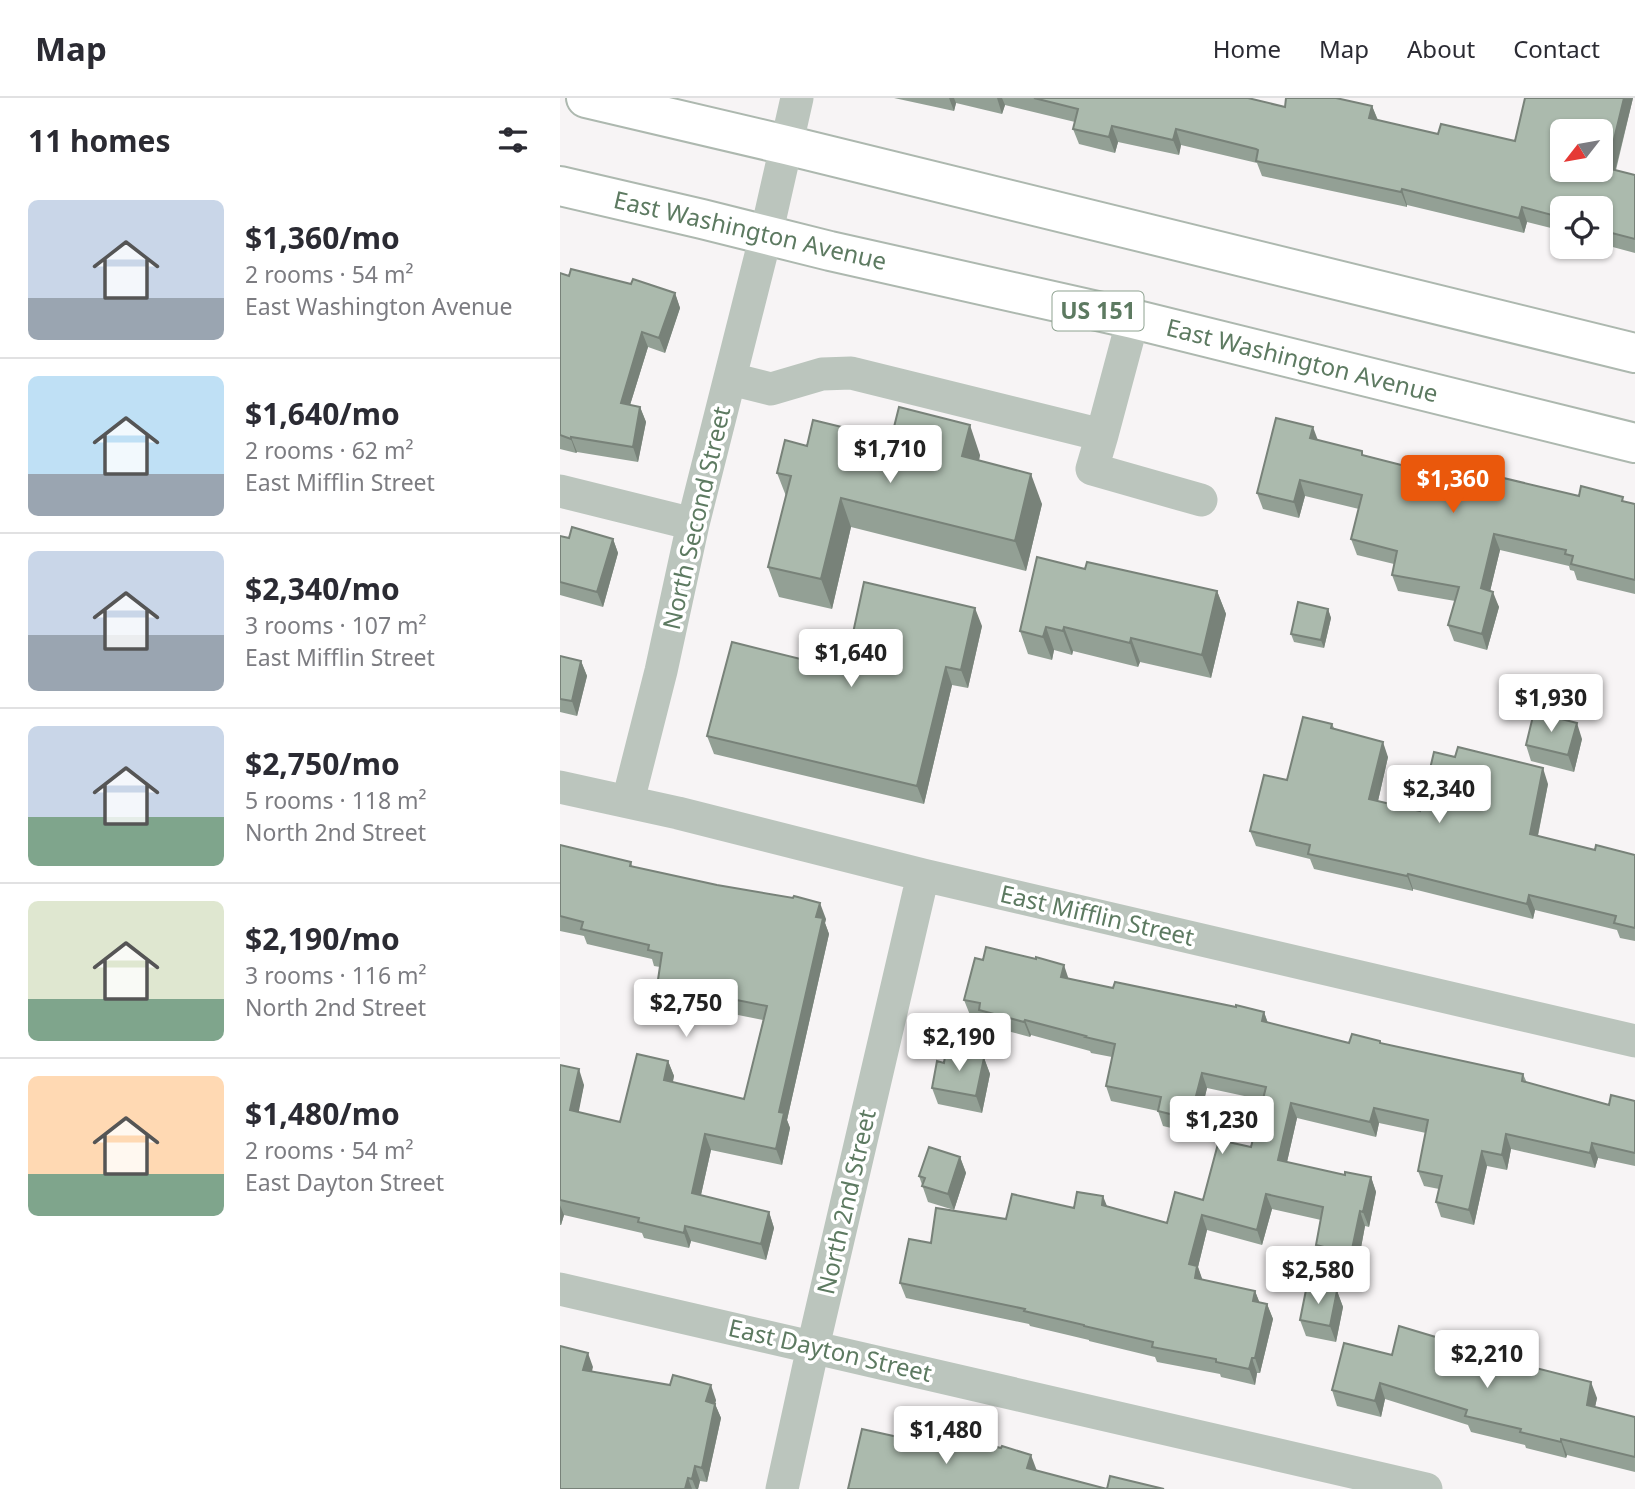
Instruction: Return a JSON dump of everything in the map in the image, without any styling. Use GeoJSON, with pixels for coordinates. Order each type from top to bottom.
{"type":"FeatureCollection","features":[{"type":"Feature","properties":{"kind":"main road"},"geometry":{"type":"LineString","coordinates":[[586,98],[1635,353]]}},
{"type":"Feature","properties":{"kind":"main road","name":"East Washington Avenue"},"geometry":{"type":"LineString","coordinates":[[560,186],[830,251],[1133,319],[1635,443]]}},
{"type":"Feature","properties":{"kind":"street","name":"North Second Street"},"geometry":{"type":"LineString","coordinates":[[628,801],[797,98]]}},
{"type":"Feature","properties":{"kind":"street"},"geometry":{"type":"LineString","coordinates":[[1133,319],[1092,469],[1201,500]]}},
{"type":"Feature","properties":{"kind":"street"},"geometry":{"type":"LineString","coordinates":[[730,379],[771,389],[821,374],[851,373],[1102,435]]}},
{"type":"Feature","properties":{"kind":"street"},"geometry":{"type":"LineString","coordinates":[[560,491],[693,524]]}},
{"type":"Feature","properties":{"kind":"street","name":"East Mifflin Street"},"geometry":{"type":"LineString","coordinates":[[560,787],[628,801],[923,876],[1635,1041]]}},
{"type":"Feature","properties":{"kind":"street","name":"North 2nd Street"},"geometry":{"type":"LineString","coordinates":[[782,1489],[923,876]]}},
{"type":"Feature","properties":{"kind":"street","name":"East Dayton Street"},"geometry":{"type":"LineString","coordinates":[[560,1289],[1426,1489]]}},
{"type":"Feature","properties":{"kind":"building"},"geometry":{"type":"Polygon","coordinates":[[[1034,98],[1248,98],[1285,107],[1286,98],[1336,98],[1372,106],[1369,118],[1438,134],[1441,124],[1515,141],[1525,98],[1624,98],[1614,139],[1614,119],[1550,119],[1550,182],[1614,182],[1614,170],[1635,175],[1635,239],[1613,233],[1613,196],[1550,196],[1550,215],[1522,207],[1519,218],[1402,189],[1401,192],[1256,161],[1256,149],[1176,129],[1173,140],[1112,126],[1109,137],[1073,129],[1078,109],[1034,98]]]}},
{"type":"Feature","properties":{"kind":"building"},"geometry":{"type":"Polygon","coordinates":[[[571,269],[631,284],[633,279],[675,293],[659,338],[642,332],[621,403],[640,407],[633,447],[571,439],[560,435],[560,273],[569,276],[571,269]]]}},
{"type":"Feature","properties":{"kind":"building"},"geometry":{"type":"Polygon","coordinates":[[[899,407],[970,425],[962,456],[1031,474],[1015,541],[841,498],[821,579],[768,567],[791,476],[777,473],[785,440],[807,446],[813,420],[891,439],[899,407]]]}},
{"type":"Feature","properties":{"kind":"building"},"geometry":{"type":"Polygon","coordinates":[[[1276,418],[1313,427],[1310,438],[1417,469],[1419,462],[1431,465],[1432,461],[1579,496],[1581,486],[1623,497],[1622,501],[1635,504],[1635,580],[1571,564],[1573,556],[1565,554],[1566,550],[1494,534],[1481,588],[1493,592],[1482,634],[1448,625],[1459,587],[1392,575],[1397,551],[1351,539],[1362,495],[1300,480],[1294,502],[1257,493],[1276,418]]]}},
{"type":"Feature","properties":{"kind":"building"},"geometry":{"type":"Polygon","coordinates":[[[572,527],[613,539],[597,592],[560,582],[560,536],[569,538],[572,527]]]}},
{"type":"Feature","properties":{"kind":"building"},"geometry":{"type":"Polygon","coordinates":[[[1037,557],[1085,569],[1087,562],[1217,591],[1202,655],[1131,638],[1130,643],[1064,627],[1063,631],[1046,627],[1043,637],[1020,631],[1037,557]]]}},
{"type":"Feature","properties":{"kind":"building"},"geometry":{"type":"Polygon","coordinates":[[[864,582],[975,608],[961,670],[946,667],[917,786],[707,736],[732,642],[845,670],[864,582]]]}},
{"type":"Feature","properties":{"kind":"building"},"geometry":{"type":"Polygon","coordinates":[[[1298,602],[1328,609],[1321,640],[1291,634],[1298,602]]]}},
{"type":"Feature","properties":{"kind":"building"},"geometry":{"type":"Polygon","coordinates":[[[560,656],[581,661],[572,701],[560,699],[560,656]]]}},
{"type":"Feature","properties":{"kind":"building"},"geometry":{"type":"Polygon","coordinates":[[[1534,712],[1577,723],[1568,755],[1526,745],[1534,712]]]}},
{"type":"Feature","properties":{"kind":"building"},"geometry":{"type":"Polygon","coordinates":[[[1303,717],[1332,724],[1331,728],[1383,742],[1369,799],[1420,811],[1434,752],[1455,757],[1458,747],[1543,768],[1530,834],[1595,850],[1596,845],[1635,855],[1635,928],[1614,923],[1616,916],[1529,895],[1527,904],[1408,874],[1407,876],[1308,854],[1310,845],[1250,831],[1264,775],[1287,780],[1303,717]]]}},
{"type":"Feature","properties":{"kind":"building"},"geometry":{"type":"Polygon","coordinates":[[[560,845],[631,862],[630,866],[820,903],[816,917],[823,918],[779,1112],[784,1113],[776,1149],[705,1134],[692,1193],[769,1212],[761,1244],[685,1226],[684,1233],[638,1222],[639,1218],[560,1200],[560,1065],[579,1069],[570,1110],[620,1122],[637,1054],[668,1061],[664,1080],[744,1099],[767,1006],[687,990],[686,997],[656,993],[662,953],[648,950],[649,945],[581,929],[583,922],[560,916],[560,845]]]}},
{"type":"Feature","properties":{"kind":"building"},"geometry":{"type":"Polygon","coordinates":[[[986,947],[1064,965],[1061,977],[1113,988],[1115,982],[1236,1005],[1264,1012],[1262,1021],[1349,1043],[1352,1034],[1380,1043],[1523,1074],[1522,1081],[1609,1105],[1611,1095],[1635,1101],[1635,1153],[1592,1143],[1590,1153],[1506,1134],[1502,1155],[1482,1151],[1469,1210],[1436,1202],[1442,1176],[1418,1171],[1428,1120],[1374,1108],[1370,1122],[1291,1103],[1278,1160],[1345,1175],[1345,1172],[1371,1177],[1351,1254],[1316,1245],[1323,1207],[1266,1194],[1257,1230],[1202,1215],[1189,1264],[1197,1266],[1195,1278],[1255,1291],[1253,1301],[1267,1304],[1255,1358],[1252,1358],[1249,1369],[1216,1362],[1216,1359],[1152,1347],[1153,1342],[1024,1311],[1025,1309],[900,1283],[909,1239],[931,1243],[936,1208],[1006,1219],[1012,1194],[1074,1208],[1077,1192],[1103,1196],[1102,1205],[1167,1223],[1175,1192],[1203,1200],[1219,1140],[1251,1147],[1266,1087],[1202,1073],[1190,1119],[1158,1111],[1161,1097],[1106,1086],[1115,1044],[979,1010],[980,1003],[964,1000],[975,958],[983,960],[986,947]]]}},
{"type":"Feature","properties":{"kind":"building"},"geometry":{"type":"Polygon","coordinates":[[[946,1050],[984,1058],[976,1096],[932,1088],[937,1061],[944,1063],[946,1050]]]}},
{"type":"Feature","properties":{"kind":"building"},"geometry":{"type":"Polygon","coordinates":[[[929,1147],[960,1157],[948,1194],[922,1186],[925,1178],[919,1176],[929,1147]]]}},
{"type":"Feature","properties":{"kind":"building"},"geometry":{"type":"Polygon","coordinates":[[[1307,1285],[1337,1291],[1330,1326],[1300,1320],[1307,1285]]]}},
{"type":"Feature","properties":{"kind":"building"},"geometry":{"type":"Polygon","coordinates":[[[1399,1326],[1489,1353],[1488,1356],[1591,1382],[1587,1405],[1635,1417],[1635,1457],[1520,1432],[1521,1429],[1465,1416],[1467,1410],[1380,1383],[1375,1401],[1332,1390],[1344,1343],[1392,1355],[1399,1326]]]}},
{"type":"Feature","properties":{"kind":"building"},"geometry":{"type":"Polygon","coordinates":[[[560,1346],[588,1353],[583,1370],[670,1385],[673,1375],[711,1385],[706,1401],[715,1404],[702,1468],[695,1466],[692,1479],[688,1478],[685,1489],[560,1489],[560,1346]]]}},
{"type":"Feature","properties":{"kind":"building"},"geometry":{"type":"Polygon","coordinates":[[[862,1429],[934,1445],[937,1432],[1001,1448],[1002,1446],[1031,1455],[1027,1468],[1107,1489],[848,1489],[862,1429]]]}},
{"type":"Feature","properties":{"kind":"building"},"geometry":{"type":"Polygon","coordinates":[[[1110,1476],[1164,1489],[1107,1489],[1110,1476]]]}}]}
